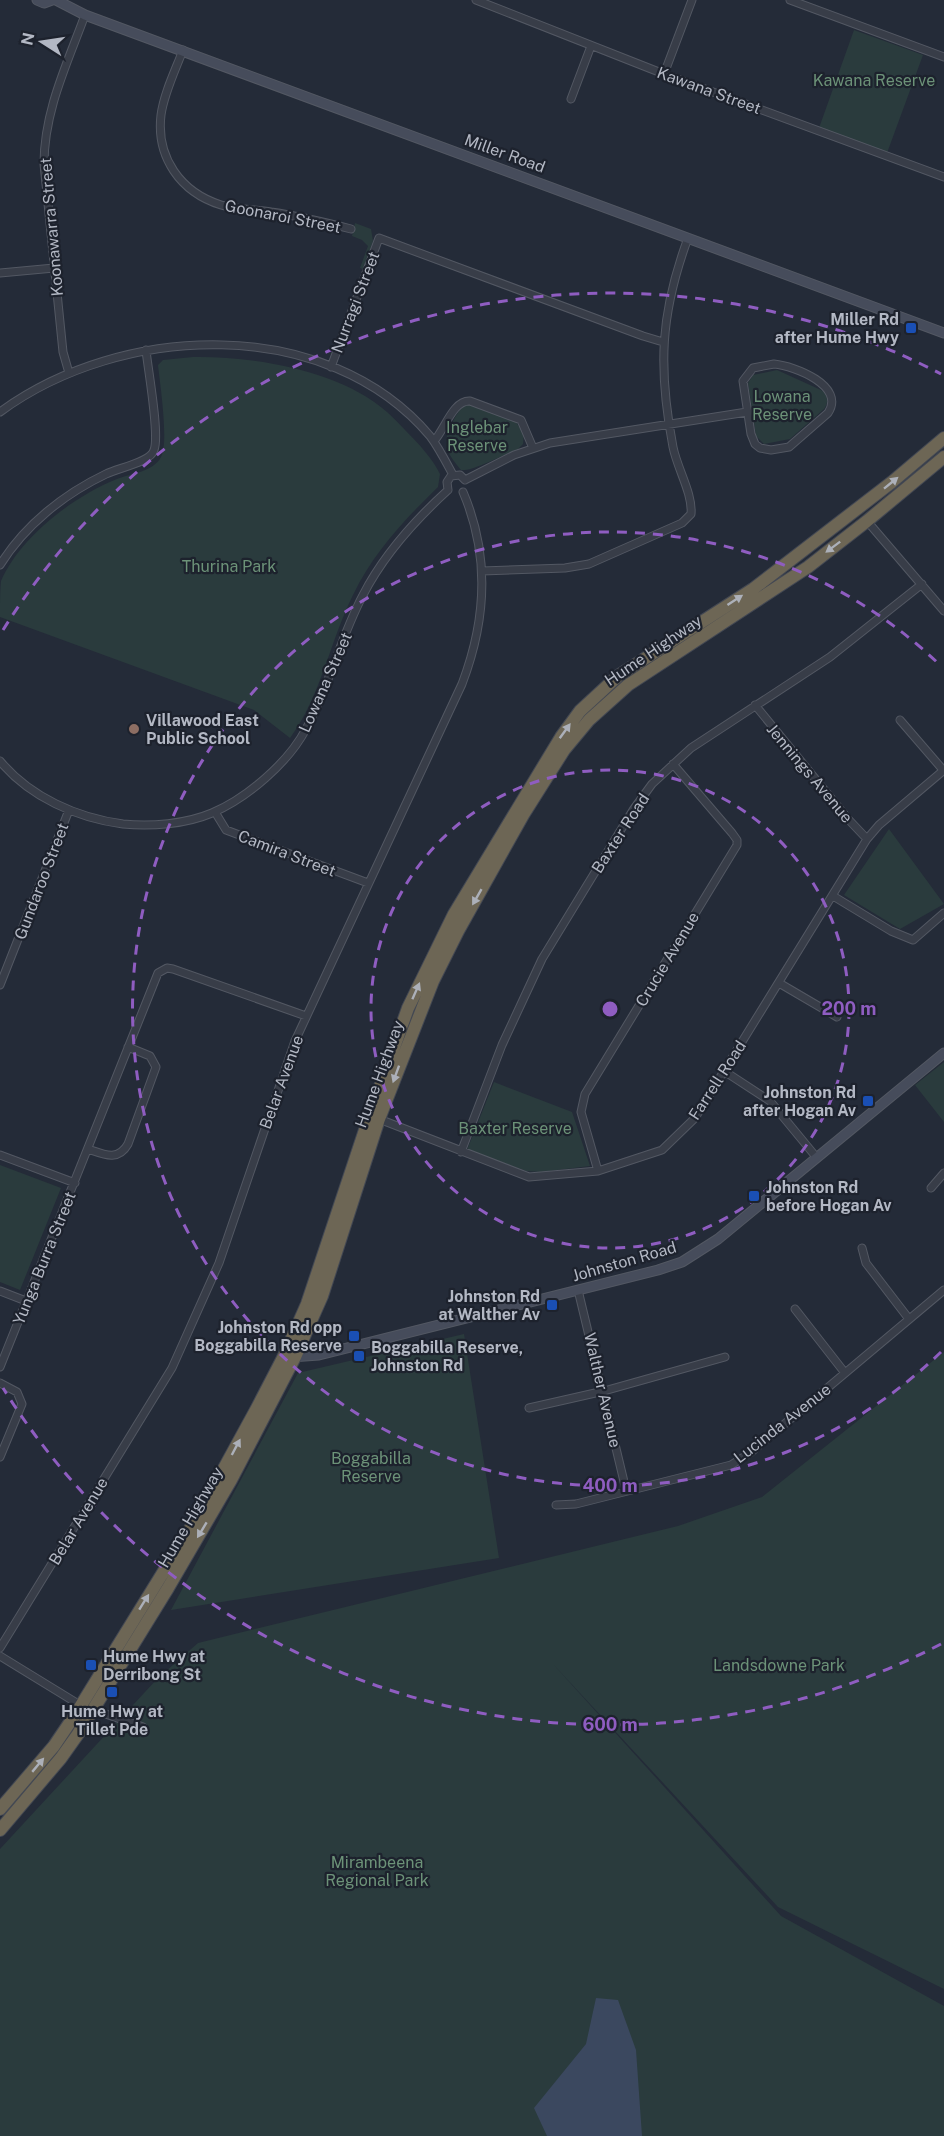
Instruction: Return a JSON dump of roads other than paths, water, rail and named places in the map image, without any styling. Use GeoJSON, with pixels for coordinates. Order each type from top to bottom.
{"type":"FeatureCollection","features":[{"type":"Feature","properties":{"kind":"highway","name":"Hume Highway"},"geometry":{"type":"LineString","coordinates":[[289,1357],[408,1008],[454,914],[561,737],[580,711],[618,676],[753,589],[892,482],[944,438]]}},
{"type":"Feature","properties":{"kind":"highway","name":"Hume Highway"},"geometry":{"type":"LineString","coordinates":[[0,1830],[61,1758],[86,1707],[198,1516],[322,1296],[379,1119],[416,1020],[458,931],[529,806],[564,750],[605,703],[628,685],[773,591],[867,521],[944,458]]}},
{"type":"Feature","properties":{"kind":"highway","name":"Hume Highway"},"geometry":{"type":"LineString","coordinates":[[0,1809],[86,1707]]}},
{"type":"Feature","properties":{"kind":"main road"},"geometry":{"type":"LineString","coordinates":[[37,0],[44,3],[54,0]]}},
{"type":"Feature","properties":{"kind":"main road","name":"Miller Road"},"geometry":{"type":"LineString","coordinates":[[54,0],[85,15],[944,333]]}},
{"type":"Feature","properties":{"kind":"main road","name":"Johnston Road"},"geometry":{"type":"LineString","coordinates":[[289,1357],[319,1355],[682,1262],[699,1253],[944,1053]]}},
{"type":"Feature","properties":{"kind":"street","name":"Kawana Street"},"geometry":{"type":"LineString","coordinates":[[476,0],[486,2],[664,74],[944,177]]}},
{"type":"Feature","properties":{"kind":"street"},"geometry":{"type":"LineString","coordinates":[[664,74],[692,0]]}},
{"type":"Feature","properties":{"kind":"street"},"geometry":{"type":"LineString","coordinates":[[790,0],[944,57]]}},
{"type":"Feature","properties":{"kind":"street","name":"Koonawarra Street"},"geometry":{"type":"LineString","coordinates":[[69,373],[63,352],[44,164],[44,142],[54,98],[85,15]]}},
{"type":"Feature","properties":{"kind":"street"},"geometry":{"type":"LineString","coordinates":[[571,99],[591,46]]}},
{"type":"Feature","properties":{"kind":"street","name":"Goonaroi Street"},"geometry":{"type":"LineString","coordinates":[[183,50],[161,112],[160,134],[164,154],[173,172],[187,188],[223,206],[314,219],[351,229]]}},
{"type":"Feature","properties":{"kind":"street"},"geometry":{"type":"LineString","coordinates":[[482,572],[565,568],[589,564],[687,519],[691,514],[692,507],[673,450],[664,382],[663,342],[674,283],[688,237]]}},
{"type":"Feature","properties":{"kind":"street","name":"Nurragi Street"},"geometry":{"type":"LineString","coordinates":[[331,366],[380,238],[663,342]]}},
{"type":"Feature","properties":{"kind":"street"},"geometry":{"type":"LineString","coordinates":[[0,273],[54,268]]}},
{"type":"Feature","properties":{"kind":"street"},"geometry":{"type":"LineString","coordinates":[[0,412],[26,395],[69,373],[115,356],[146,350],[210,344],[238,346],[292,355],[331,366],[368,383],[418,423],[434,441],[453,476]]}},
{"type":"Feature","properties":{"kind":"street"},"geometry":{"type":"LineString","coordinates":[[0,566],[30,527],[61,500],[97,478],[153,454],[156,435],[146,350]]}},
{"type":"Feature","properties":{"kind":"street"},"geometry":{"type":"LineString","coordinates":[[766,365],[779,365],[814,379],[827,388],[833,399],[828,413],[795,443],[782,448],[765,450],[755,444],[747,412],[743,386],[745,376],[753,368],[766,365]]}},
{"type":"Feature","properties":{"kind":"street"},"geometry":{"type":"LineString","coordinates":[[434,441],[457,405],[465,400],[521,420],[533,448]]}},
{"type":"Feature","properties":{"kind":"street"},"geometry":{"type":"LineString","coordinates":[[465,480],[514,455],[567,439],[747,412]]}},
{"type":"Feature","properties":{"kind":"street"},"geometry":{"type":"LineString","coordinates":[[460,475],[465,480],[466,486],[463,492],[454,494],[448,490],[447,482],[453,476],[460,475]]}},
{"type":"Feature","properties":{"kind":"street","name":"Lowana Street"},"geometry":{"type":"LineString","coordinates":[[0,761],[31,789],[69,810],[108,822],[136,825],[161,824],[190,820],[214,812],[270,775],[295,747],[314,715],[353,618],[374,575],[403,534],[448,490]]}},
{"type":"Feature","properties":{"kind":"street","name":"Belar Avenue"},"geometry":{"type":"LineString","coordinates":[[0,1648],[172,1368],[219,1263],[283,1072],[306,1016],[452,707],[471,659],[480,615],[482,572],[477,533],[463,492]]}},
{"type":"Feature","properties":{"kind":"street"},"geometry":{"type":"LineString","coordinates":[[867,521],[944,611]]}},
{"type":"Feature","properties":{"kind":"street","name":"Baxter Road"},"geometry":{"type":"LineString","coordinates":[[461,1152],[502,1045],[542,959],[633,810],[652,784],[707,736],[830,657],[922,584]]}},
{"type":"Feature","properties":{"kind":"street","name":"Jennings Avenue"},"geometry":{"type":"LineString","coordinates":[[755,705],[867,839]]}},
{"type":"Feature","properties":{"kind":"street"},"geometry":{"type":"LineString","coordinates":[[900,720],[944,770]]}},
{"type":"Feature","properties":{"kind":"street","name":"Crucie Avenue"},"geometry":{"type":"LineString","coordinates":[[598,1170],[581,1112],[585,1094],[737,845],[737,840],[732,833],[673,764]]}},
{"type":"Feature","properties":{"kind":"street","name":"Farrell Road"},"geometry":{"type":"LineString","coordinates":[[379,1119],[530,1177],[598,1170],[662,1150],[695,1118],[867,839],[884,821],[944,770]]}},
{"type":"Feature","properties":{"kind":"street","name":"Gundaroo Street"},"geometry":{"type":"LineString","coordinates":[[0,985],[69,810]]}},
{"type":"Feature","properties":{"kind":"street","name":"Camira Street"},"geometry":{"type":"LineString","coordinates":[[214,812],[226,830],[368,883]]}},
{"type":"Feature","properties":{"kind":"street"},"geometry":{"type":"LineString","coordinates":[[833,896],[891,931],[914,940],[944,914]]}},
{"type":"Feature","properties":{"kind":"street","name":"Yunga Burra Street"},"geometry":{"type":"LineString","coordinates":[[0,1367],[75,1183],[154,978],[158,973],[167,968],[306,1016]]}},
{"type":"Feature","properties":{"kind":"street"},"geometry":{"type":"LineString","coordinates":[[779,983],[837,1017]]}},
{"type":"Feature","properties":{"kind":"street"},"geometry":{"type":"LineString","coordinates":[[88,1149],[109,1156],[118,1155],[125,1149],[136,1122],[156,1067],[150,1056],[128,1047]]}},
{"type":"Feature","properties":{"kind":"street"},"geometry":{"type":"LineString","coordinates":[[724,1071],[770,1101],[817,1158]]}},
{"type":"Feature","properties":{"kind":"street"},"geometry":{"type":"LineString","coordinates":[[0,1155],[75,1183]]}},
{"type":"Feature","properties":{"kind":"street"},"geometry":{"type":"LineString","coordinates":[[931,1188],[944,1173]]}},
{"type":"Feature","properties":{"kind":"street"},"geometry":{"type":"LineString","coordinates":[[862,1248],[866,1263],[909,1319]]}},
{"type":"Feature","properties":{"kind":"street","name":"Walther Avenue"},"geometry":{"type":"LineString","coordinates":[[578,1290],[626,1490]]}},
{"type":"Feature","properties":{"kind":"street","name":"Lucinda Avenue"},"geometry":{"type":"LineString","coordinates":[[556,1505],[576,1504],[731,1465],[750,1453],[944,1290]]}},
{"type":"Feature","properties":{"kind":"street"},"geometry":{"type":"LineString","coordinates":[[0,1291],[26,1301]]}},
{"type":"Feature","properties":{"kind":"street"},"geometry":{"type":"LineString","coordinates":[[795,1309],[845,1373]]}},
{"type":"Feature","properties":{"kind":"street"},"geometry":{"type":"LineString","coordinates":[[529,1408],[604,1391],[725,1357]]}},
{"type":"Feature","properties":{"kind":"street"},"geometry":{"type":"LineString","coordinates":[[0,1383],[17,1392],[22,1404],[0,1457]]}},
{"type":"Feature","properties":{"kind":"street"},"geometry":{"type":"LineString","coordinates":[[0,1656],[86,1707],[143,1726]]}},
{"type":"Feature","properties":{"kind":"water"},"geometry":{"type":"Polygon","coordinates":[[[596,1998],[618,2000],[636,2050],[642,2136],[547,2136],[534,2108],[586,2044],[596,1998]]]}},
{"type":"Feature","properties":{"kind":"place","name":"Miller Rd after Hume Hwy"},"geometry":{"type":"Point","coordinates":[911,328]}},
{"type":"Feature","properties":{"kind":"place","name":"Villawood East Public School"},"geometry":{"type":"Point","coordinates":[134,729]}},
{"type":"Feature","properties":{"kind":"place","name":"Johnston Rd after Hogan Av"},"geometry":{"type":"Point","coordinates":[868,1101]}},
{"type":"Feature","properties":{"kind":"place","name":"Johnston Rd before Hogan Av"},"geometry":{"type":"Point","coordinates":[754,1196]}},
{"type":"Feature","properties":{"kind":"place","name":"Johnston Rd at Walther Av"},"geometry":{"type":"Point","coordinates":[552,1305]}},
{"type":"Feature","properties":{"kind":"place","name":"Johnston Rd opp Boggabilla Reserve"},"geometry":{"type":"Point","coordinates":[354,1336]}},
{"type":"Feature","properties":{"kind":"place","name":"Boggabilla Reserve, Johnston Rd"},"geometry":{"type":"Point","coordinates":[359,1356]}},
{"type":"Feature","properties":{"kind":"place","name":"Hume Hwy at Derribong St"},"geometry":{"type":"Point","coordinates":[91,1665]}},
{"type":"Feature","properties":{"kind":"place","name":"Hume Hwy at Tillet Pde"},"geometry":{"type":"Point","coordinates":[112,1692]}},
{"type":"Feature","properties":{"kind":"park label","name":"Kawana Reserve"},"geometry":{"type":"Point","coordinates":[874,80]}},
{"type":"Feature","properties":{"kind":"park label","name":"Lowana Reserve"},"geometry":{"type":"Point","coordinates":[782,405]}},
{"type":"Feature","properties":{"kind":"park label","name":"Inglebar Reserve"},"geometry":{"type":"Point","coordinates":[477,436]}},
{"type":"Feature","properties":{"kind":"park label","name":"Thurina Park"},"geometry":{"type":"Point","coordinates":[229,566]}},
{"type":"Feature","properties":{"kind":"park label","name":"Baxter Reserve"},"geometry":{"type":"Point","coordinates":[515,1128]}},
{"type":"Feature","properties":{"kind":"park label","name":"Boggabilla Reserve"},"geometry":{"type":"Point","coordinates":[371,1467]}},
{"type":"Feature","properties":{"kind":"park label","name":"Landsdowne Park"},"geometry":{"type":"Point","coordinates":[779,1665]}},
{"type":"Feature","properties":{"kind":"park label","name":"Mirambeena Regional Park"},"geometry":{"type":"Point","coordinates":[377,1871]}}]}
